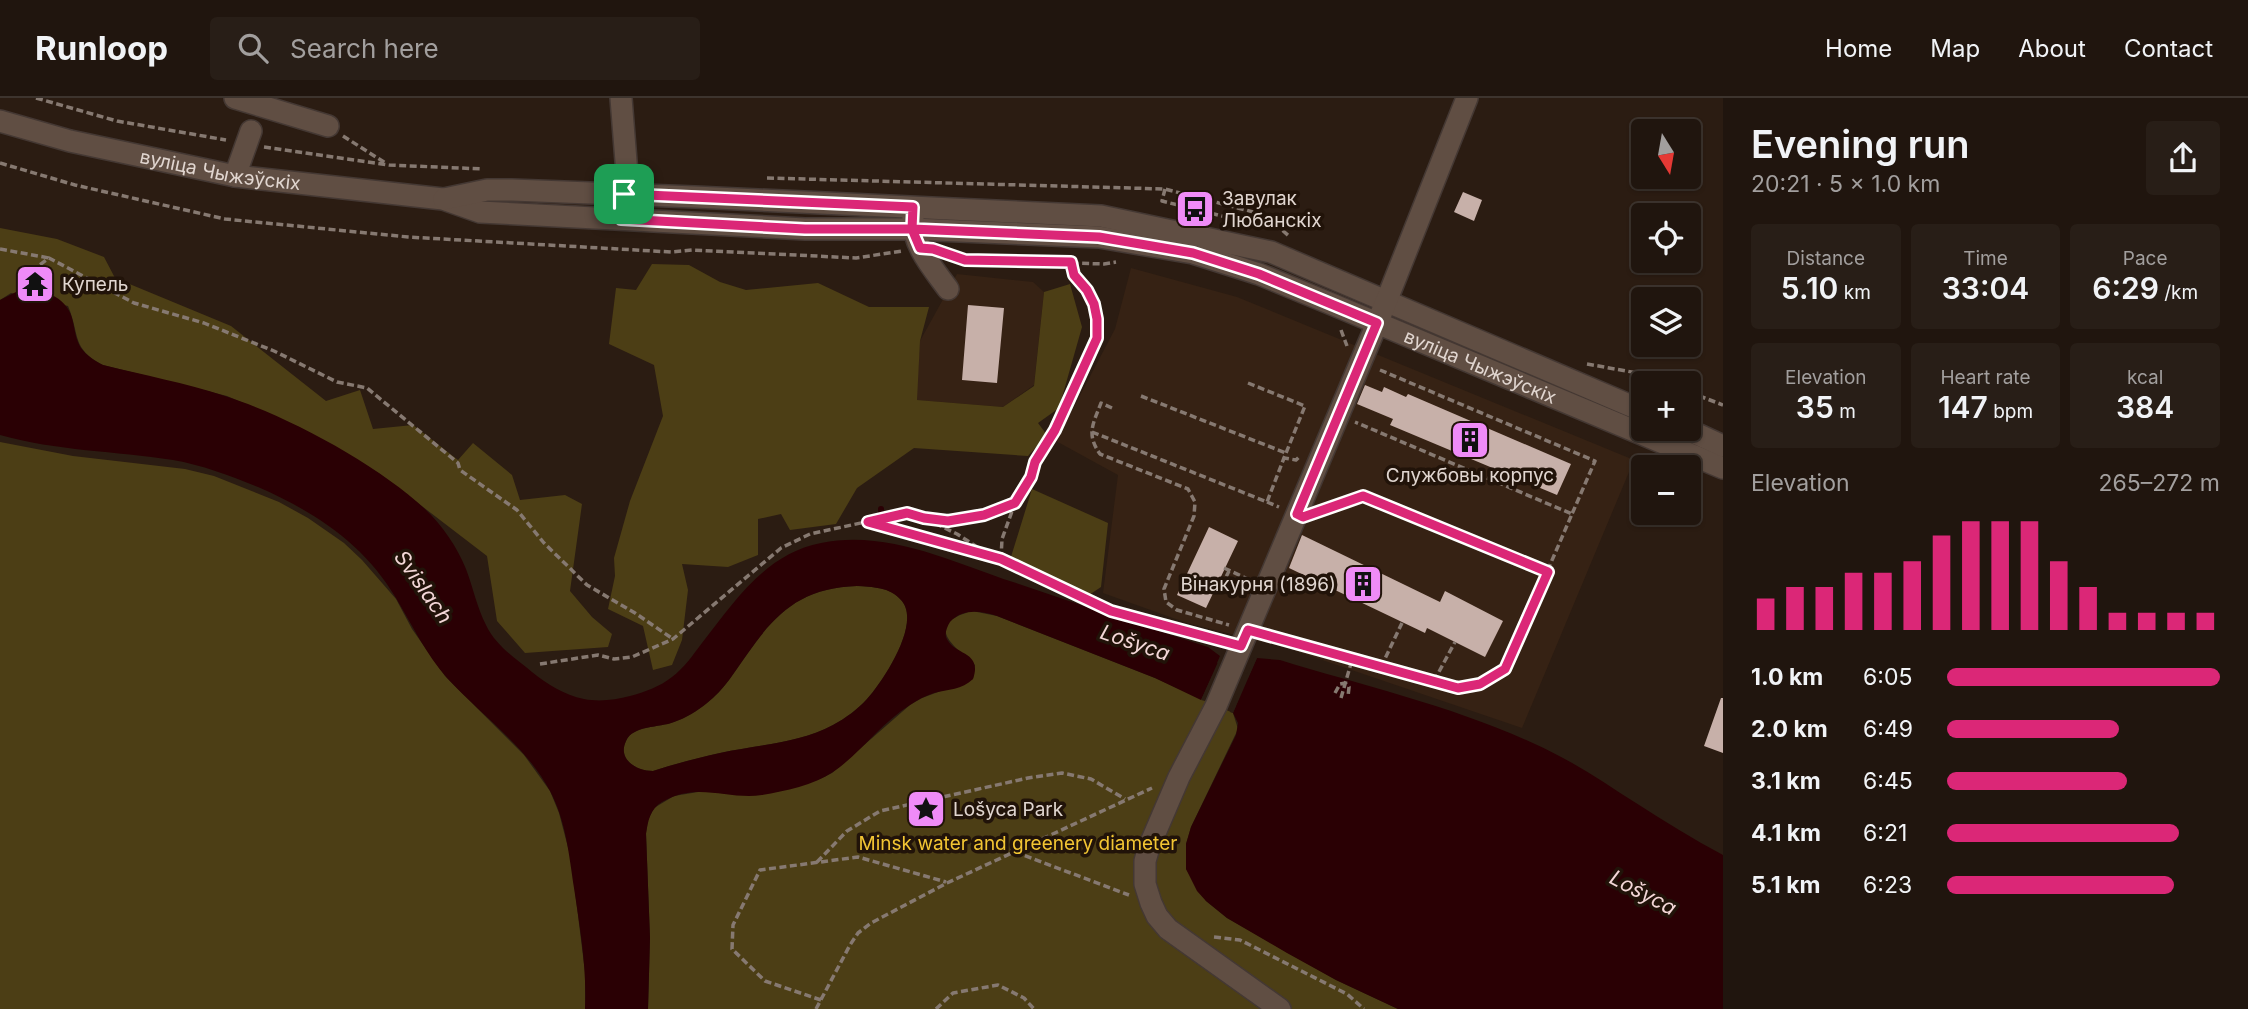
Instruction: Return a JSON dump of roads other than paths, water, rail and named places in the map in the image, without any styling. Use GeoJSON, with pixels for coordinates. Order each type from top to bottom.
{"type":"FeatureCollection","features":[{"type":"Feature","properties":{"kind":"street"},"geometry":{"type":"LineString","coordinates":[[235,98],[328,126]]}},
{"type":"Feature","properties":{"kind":"street"},"geometry":{"type":"LineString","coordinates":[[621,98],[627,174],[621,219]]}},
{"type":"Feature","properties":{"kind":"street"},"geometry":{"type":"LineString","coordinates":[[1280,1009],[1168,929],[1151,903],[1145,884],[1145,862],[1149,846],[1179,777],[1216,706],[1297,514],[1386,302],[1467,98]]}},
{"type":"Feature","properties":{"kind":"street","name":"вуліца Чыжэўскіх"},"geometry":{"type":"LineString","coordinates":[[0,121],[70,141],[235,176],[443,200],[480,212],[805,229],[916,239],[1099,237],[1193,253],[1259,274],[1723,468]]}},
{"type":"Feature","properties":{"kind":"street"},"geometry":{"type":"LineString","coordinates":[[235,176],[248,137]]}},
{"type":"Feature","properties":{"kind":"street","name":"вуліца Чыжэўскіх"},"geometry":{"type":"LineString","coordinates":[[443,200],[487,190],[1101,216],[1271,252],[1631,406]]}},
{"type":"Feature","properties":{"kind":"street"},"geometry":{"type":"LineString","coordinates":[[913,207],[916,239],[948,289]]}},
{"type":"Feature","properties":{"kind":"street"},"geometry":{"type":"LineString","coordinates":[[1701,436],[1723,446]]}},
{"type":"Feature","properties":{"kind":"water"},"geometry":{"type":"Polygon","coordinates":[[[22,289],[39,290],[54,296],[71,314],[81,348],[103,365],[195,387],[250,405],[331,443],[382,475],[425,509],[449,537],[462,561],[483,618],[500,645],[544,681],[563,692],[584,699],[624,697],[662,684],[684,665],[753,581],[783,557],[821,543],[870,540],[943,557],[1208,647],[1220,656],[1217,663],[1248,678],[1257,658],[1280,660],[1424,702],[1495,727],[1572,763],[1723,855],[1723,1009],[1398,1009],[1336,980],[1227,918],[1197,891],[1186,869],[1186,844],[1191,827],[1236,735],[1238,723],[1233,713],[1242,691],[1212,676],[1201,700],[1155,678],[997,616],[972,612],[961,614],[950,622],[946,637],[955,648],[971,658],[975,670],[973,679],[960,687],[934,693],[913,703],[825,777],[762,795],[687,793],[662,802],[655,808],[646,834],[650,938],[648,1009],[585,1009],[582,948],[568,851],[560,814],[550,791],[516,745],[439,669],[396,598],[369,561],[336,532],[299,507],[216,471],[173,460],[64,448],[0,435],[0,300],[22,289]],[[857,586],[821,591],[793,604],[770,625],[724,686],[707,703],[678,720],[640,730],[629,736],[624,748],[626,759],[635,767],[653,771],[711,755],[807,736],[852,713],[867,699],[891,665],[907,622],[906,610],[901,600],[892,592],[857,586]]]}},
{"type":"Feature","properties":{"kind":"waterway"},"geometry":{"type":"LineString","coordinates":[[881,509],[881,516]]}},
{"type":"Feature","properties":{"kind":"place","name":"Завулак Любанскіх"},"geometry":{"type":"Point","coordinates":[1195,209]}},
{"type":"Feature","properties":{"kind":"place","name":"Купель"},"geometry":{"type":"Point","coordinates":[35,284]}},
{"type":"Feature","properties":{"kind":"place","name":"Службовы корпус"},"geometry":{"type":"Point","coordinates":[1470,440]}},
{"type":"Feature","properties":{"kind":"place","name":"Вінакурня (1896)"},"geometry":{"type":"Point","coordinates":[1363,584]}},
{"type":"Feature","properties":{"kind":"place","name":"Lošyca Park"},"geometry":{"type":"Point","coordinates":[926,809]}},
{"type":"Feature","properties":{"kind":"water label","name":"Svislach"},"geometry":{"type":"Point","coordinates":[423,587]}},
{"type":"Feature","properties":{"kind":"water label","name":"Lošyca"},"geometry":{"type":"Point","coordinates":[1135,643]}},
{"type":"Feature","properties":{"kind":"water label","name":"Lošyca"},"geometry":{"type":"Point","coordinates":[1643,893]}},
{"type":"Feature","properties":{"kind":"park label","name":"Minsk water and greenery diameter"},"geometry":{"type":"Point","coordinates":[1018,843]}}]}
